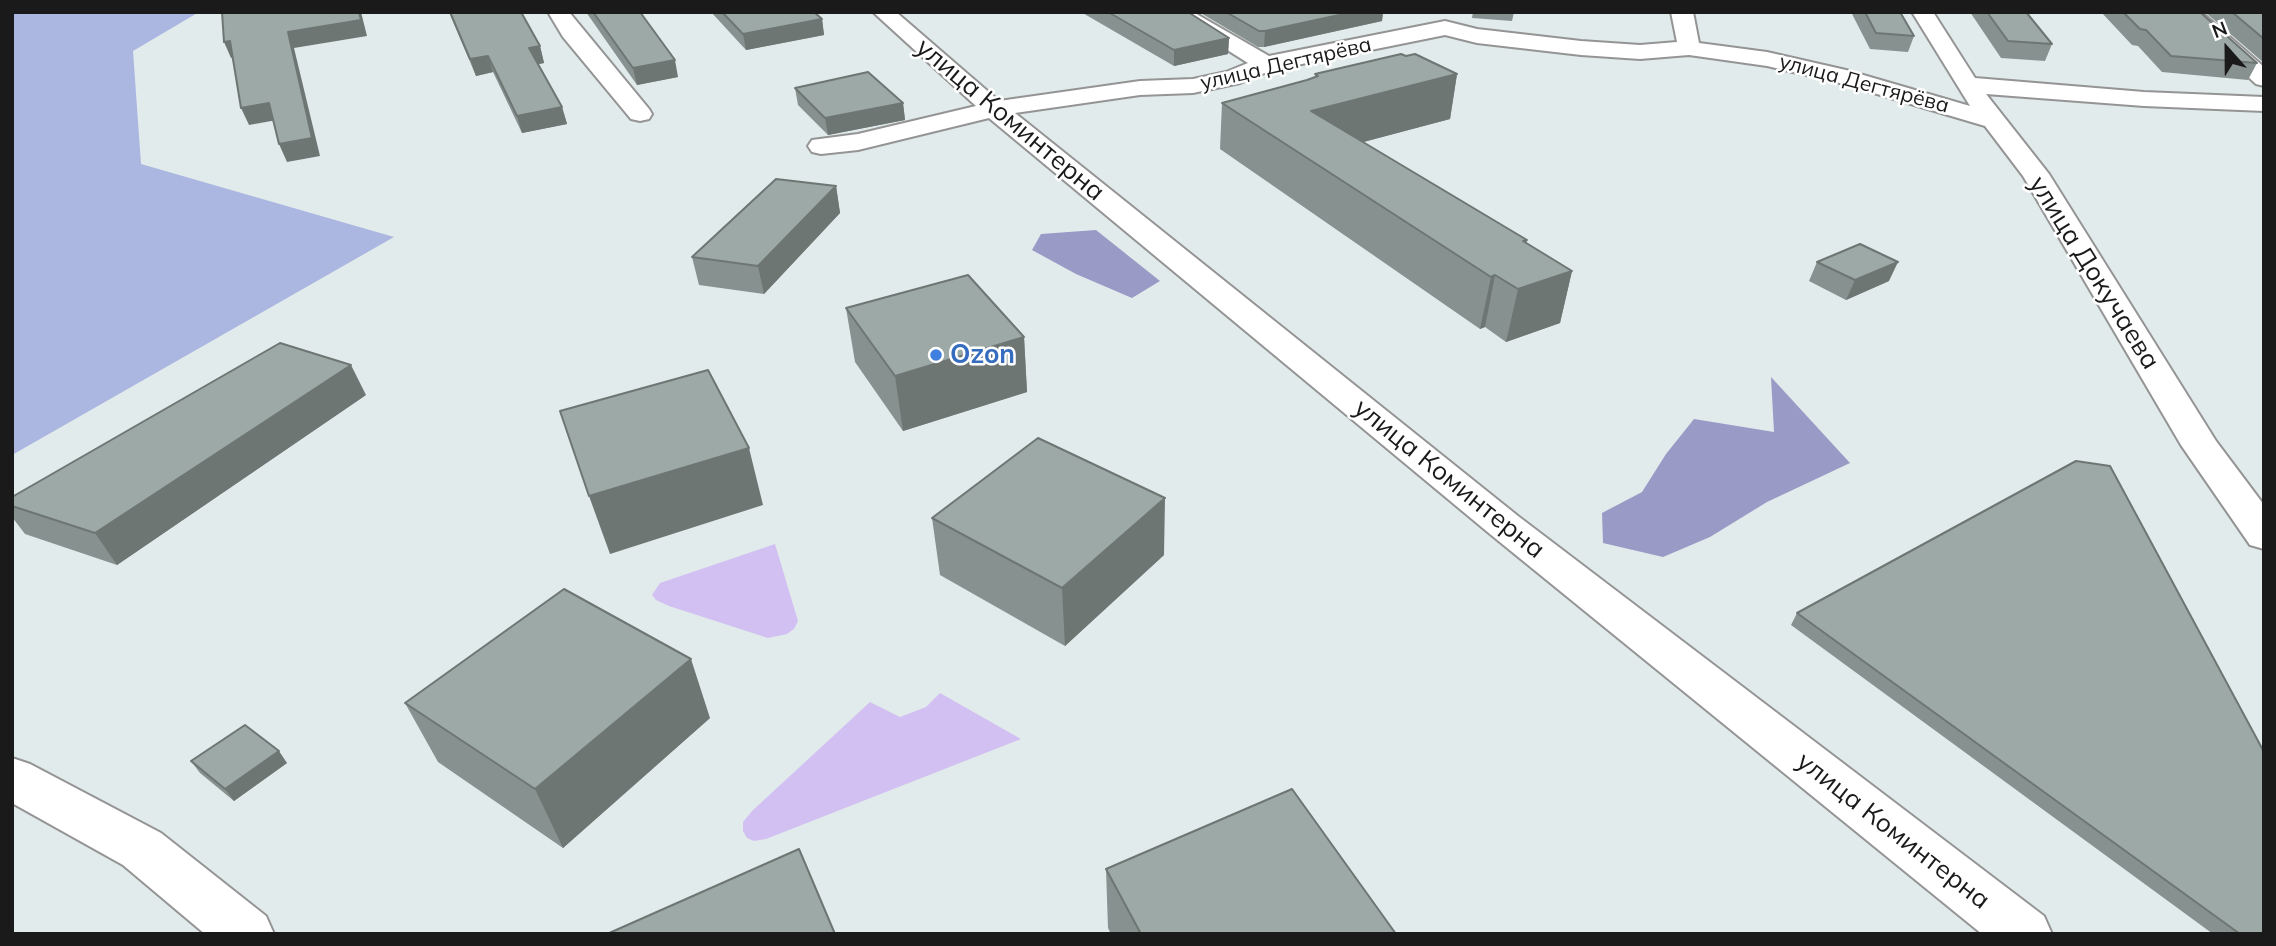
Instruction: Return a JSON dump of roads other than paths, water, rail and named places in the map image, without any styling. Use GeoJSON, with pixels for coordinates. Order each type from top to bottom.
{"type":"FeatureCollection","features":[{"type":"Feature","properties":{"kind":"street"},"geometry":{"type":"LineString","coordinates":[[558,12],[571,32],[640,114]]}},
{"type":"Feature","properties":{"kind":"street","name":"улица Коминтерна"},"geometry":{"type":"LineString","coordinates":[[883,12],[993,109],[1504,525],[2024,934]]}},
{"type":"Feature","properties":{"kind":"street"},"geometry":{"type":"LineString","coordinates":[[1177,12],[1266,64]]}},
{"type":"Feature","properties":{"kind":"street"},"geometry":{"type":"LineString","coordinates":[[1682,12],[1689,47]]}},
{"type":"Feature","properties":{"kind":"street","name":"улица Докучаева"},"geometry":{"type":"LineString","coordinates":[[1922,12],[1967,85],[2035,174],[2200,445],[2264,535]]}},
{"type":"Feature","properties":{"kind":"street"},"geometry":{"type":"LineString","coordinates":[[2188,12],[2264,79]]}},
{"type":"Feature","properties":{"kind":"street","name":"улица Дегтярёва"},"geometry":{"type":"LineString","coordinates":[[821,146],[858,142],[993,109],[1140,88],[1193,86],[1232,78],[1266,64],[1445,20],[1478,36],[1640,52],[1689,47],[1767,59],[1846,77],[1996,121]]}},
{"type":"Feature","properties":{"kind":"street","name":"улица Дегтярёва"},"geometry":{"type":"LineString","coordinates":[[1967,85],[2144,99],[2264,104]]}},
{"type":"Feature","properties":{"kind":"street"},"geometry":{"type":"LineString","coordinates":[[12,778],[142,849],[246,934]]}},
{"type":"Feature","properties":{"kind":"place","name":"Ozon"},"geometry":{"type":"Point","coordinates":[936,355]}}]}
